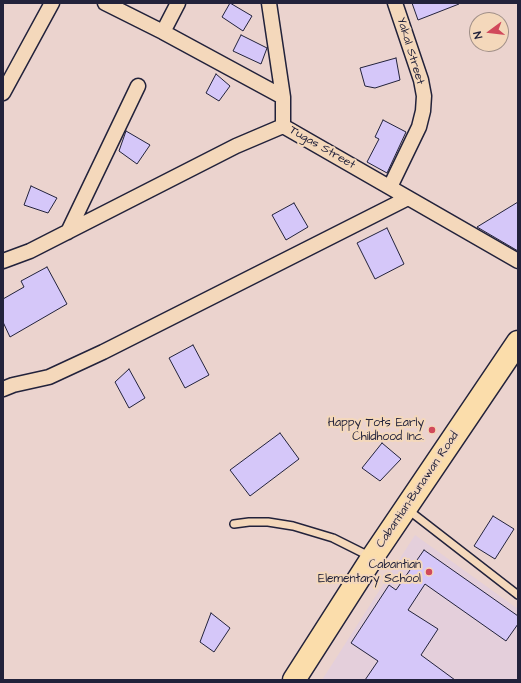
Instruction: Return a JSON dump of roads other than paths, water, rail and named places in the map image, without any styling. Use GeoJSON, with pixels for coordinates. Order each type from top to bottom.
{"type":"FeatureCollection","features":[{"type":"Feature","properties":{"kind":"main road","name":"Cabantian-Bunawan Road"},"geometry":{"type":"LineString","coordinates":[[294,680],[372,558],[518,342]]}},
{"type":"Feature","properties":{"kind":"street"},"geometry":{"type":"LineString","coordinates":[[3,93],[52,3]]}},
{"type":"Feature","properties":{"kind":"street"},"geometry":{"type":"LineString","coordinates":[[105,3],[163,32],[283,97]]}},
{"type":"Feature","properties":{"kind":"street"},"geometry":{"type":"LineString","coordinates":[[163,32],[178,3]]}},
{"type":"Feature","properties":{"kind":"street","name":"Tugas Street"},"geometry":{"type":"LineString","coordinates":[[269,3],[283,97],[283,126],[518,261]]}},
{"type":"Feature","properties":{"kind":"street","name":"Yakal Street"},"geometry":{"type":"LineString","coordinates":[[390,187],[419,127],[423,111],[424,96],[421,80],[395,3]]}},
{"type":"Feature","properties":{"kind":"street"},"geometry":{"type":"LineString","coordinates":[[68,232],[138,86]]}},
{"type":"Feature","properties":{"kind":"street"},"geometry":{"type":"LineString","coordinates":[[3,261],[30,251],[109,209],[236,146],[283,126]]}},
{"type":"Feature","properties":{"kind":"street"},"geometry":{"type":"LineString","coordinates":[[3,389],[13,385],[49,377],[97,355],[408,198]]}},
{"type":"Feature","properties":{"kind":"lane"},"geometry":{"type":"LineString","coordinates":[[406,508],[518,595]]}},
{"type":"Feature","properties":{"kind":"lane"},"geometry":{"type":"LineString","coordinates":[[234,524],[268,522],[293,526],[349,545],[372,558]]}},
{"type":"Feature","properties":{"kind":"place","name":"Happy Tots Early Childhood Inc."},"geometry":{"type":"Point","coordinates":[432,430]}},
{"type":"Feature","properties":{"kind":"place","name":"Cabantian Elementary School"},"geometry":{"type":"Point","coordinates":[429,572]}}]}
